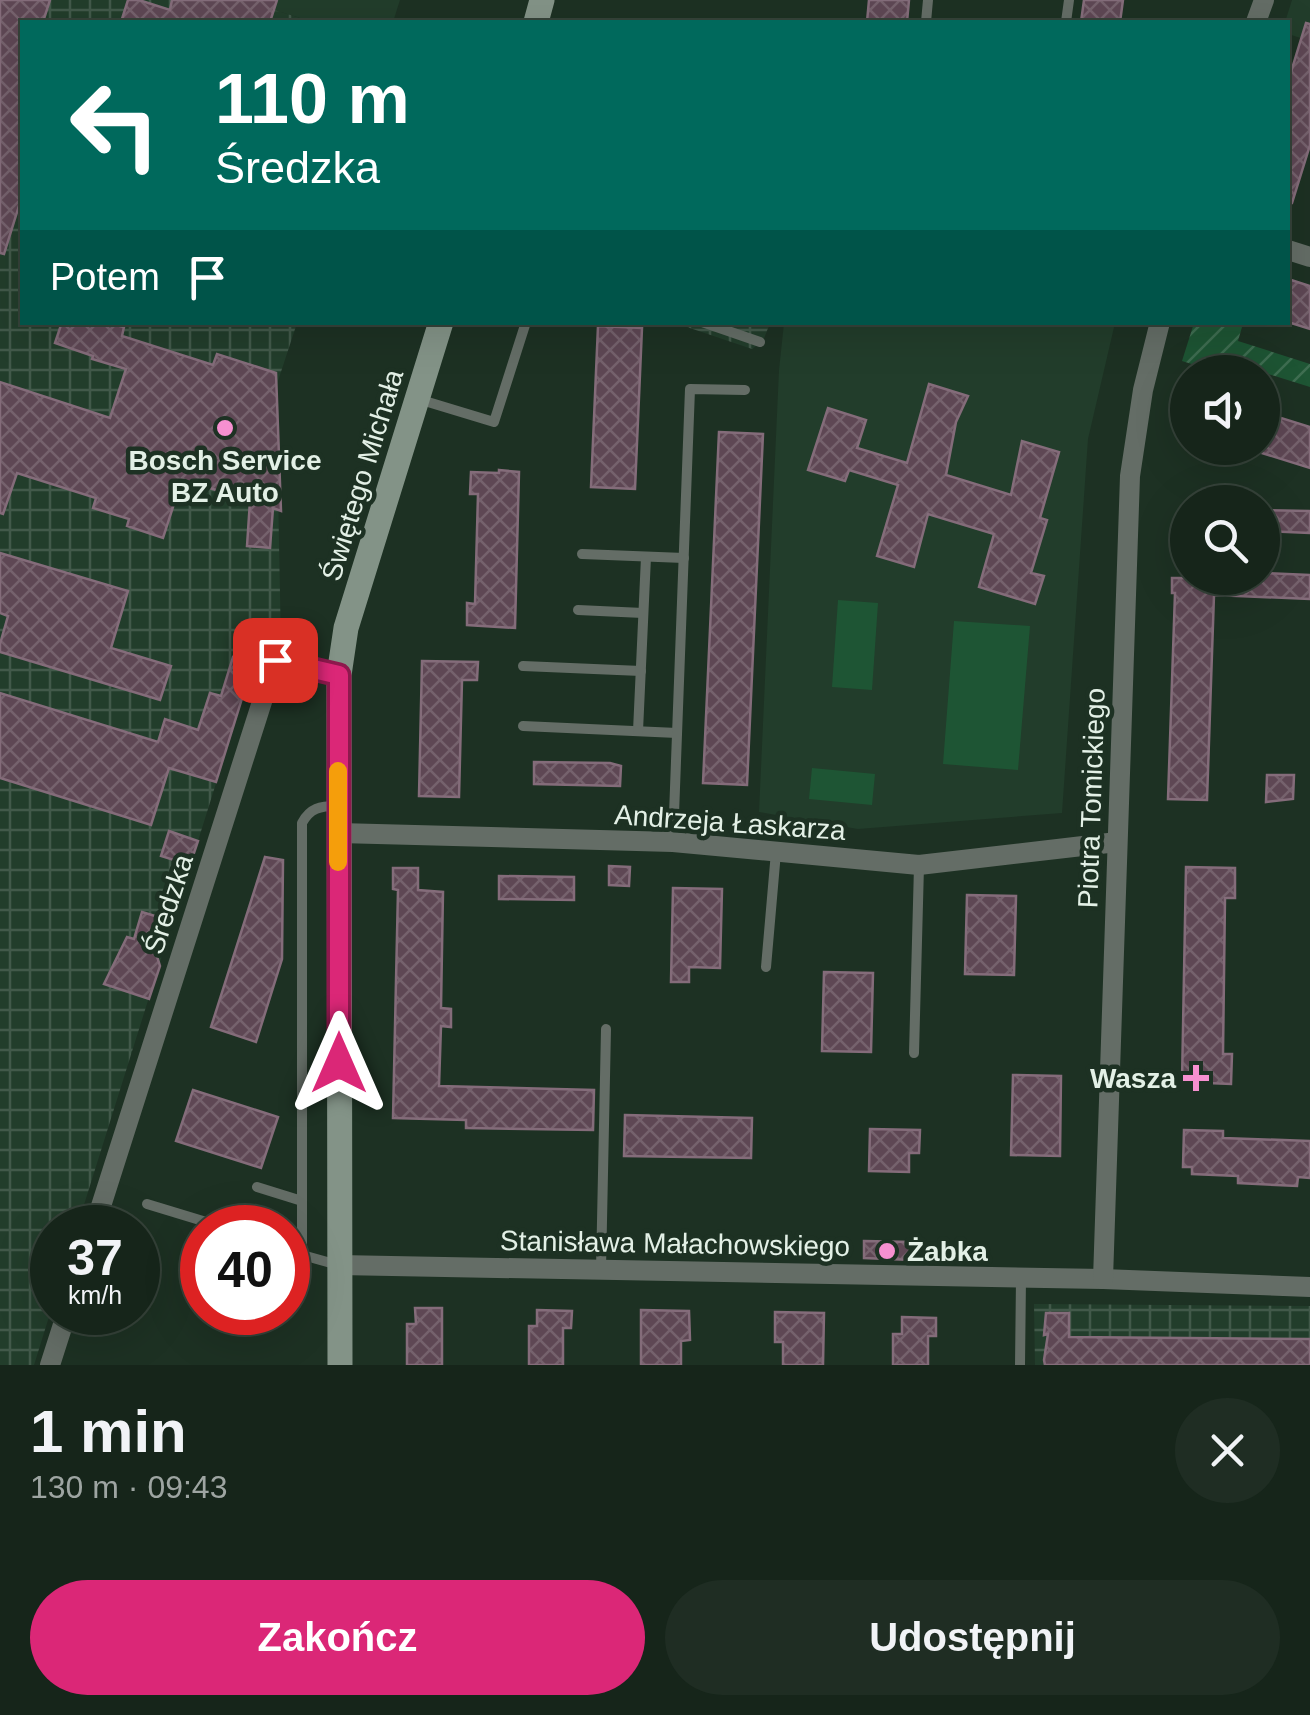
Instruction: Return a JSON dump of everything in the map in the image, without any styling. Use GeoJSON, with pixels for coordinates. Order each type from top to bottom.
{"type":"FeatureCollection","features":[{"type":"Feature","properties":{"kind":"street","name":"Świętego Michała"},"geometry":{"type":"LineString","coordinates":[[340,1365],[339,675],[346,628],[441,325]]}},
{"type":"Feature","properties":{"kind":"street","name":"Piotra Tomickiego"},"geometry":{"type":"LineString","coordinates":[[1103,1279],[1130,476],[1143,390],[1159,325]]}},
{"type":"Feature","properties":{"kind":"street","name":"Średzka"},"geometry":{"type":"LineString","coordinates":[[101,1205],[275,660],[339,675]]}},
{"type":"Feature","properties":{"kind":"street","name":"Andrzeja Łaskarza"},"geometry":{"type":"LineString","coordinates":[[338,833],[673,842],[920,864],[1117,842]]}},
{"type":"Feature","properties":{"kind":"street","name":"Stanisława Małachowskiego"},"geometry":{"type":"LineString","coordinates":[[339,1266],[1103,1279],[1310,1287]]}},
{"type":"Feature","properties":{"kind":"street"},"geometry":{"type":"LineString","coordinates":[[50,1365],[60,1335]]}},
{"type":"Feature","properties":{"kind":"lane"},"geometry":{"type":"LineString","coordinates":[[417,398],[494,422],[525,325]]}},
{"type":"Feature","properties":{"kind":"lane"},"geometry":{"type":"LineString","coordinates":[[711,325],[760,342]]}},
{"type":"Feature","properties":{"kind":"lane"},"geometry":{"type":"LineString","coordinates":[[673,842],[690,388],[745,390]]}},
{"type":"Feature","properties":{"kind":"lane"},"geometry":{"type":"LineString","coordinates":[[582,554],[684,558]]}},
{"type":"Feature","properties":{"kind":"lane"},"geometry":{"type":"LineString","coordinates":[[638,731],[646,557]]}},
{"type":"Feature","properties":{"kind":"lane"},"geometry":{"type":"LineString","coordinates":[[578,610],[644,612]]}},
{"type":"Feature","properties":{"kind":"lane"},"geometry":{"type":"LineString","coordinates":[[523,666],[641,671]]}},
{"type":"Feature","properties":{"kind":"lane"},"geometry":{"type":"LineString","coordinates":[[523,726],[677,733]]}},
{"type":"Feature","properties":{"kind":"lane"},"geometry":{"type":"LineString","coordinates":[[302,1205],[302,823],[314,809],[338,806]]}},
{"type":"Feature","properties":{"kind":"lane"},"geometry":{"type":"LineString","coordinates":[[766,966],[776,852]]}},
{"type":"Feature","properties":{"kind":"lane"},"geometry":{"type":"LineString","coordinates":[[914,1053],[920,864]]}},
{"type":"Feature","properties":{"kind":"lane"},"geometry":{"type":"LineString","coordinates":[[601,1269],[606,1029]]}},
{"type":"Feature","properties":{"kind":"lane"},"geometry":{"type":"LineString","coordinates":[[257,1186],[302,1201]]}},
{"type":"Feature","properties":{"kind":"lane"},"geometry":{"type":"LineString","coordinates":[[147,1204],[180,1214]]}},
{"type":"Feature","properties":{"kind":"lane"},"geometry":{"type":"LineString","coordinates":[[310,1258],[339,1266]]}},
{"type":"Feature","properties":{"kind":"lane"},"geometry":{"type":"LineString","coordinates":[[1020,1365],[1021,1278]]}},
{"type":"Feature","properties":{"kind":"shaded area"},"geometry":{"type":"Polygon","coordinates":[[[0,0],[242,0],[307,20],[20,20],[20,325],[296,325],[276,387],[281,646],[264,699],[244,694],[84,1205],[30,1205],[30,1335],[43,1335],[34,1365],[0,1365],[0,0]]]}},
{"type":"Feature","properties":{"kind":"shaded area"},"geometry":{"type":"Polygon","coordinates":[[[242,0],[400,0],[394,20],[307,20],[242,0]]]}},
{"type":"Feature","properties":{"kind":"shaded area"},"geometry":{"type":"Polygon","coordinates":[[[1292,0],[1310,0],[1310,41],[1290,35],[1290,20],[1286,20],[1292,0]]]}},
{"type":"Feature","properties":{"kind":"shaded area"},"geometry":{"type":"Polygon","coordinates":[[[681,325],[769,325],[763,341],[752,349],[681,325]]]}},
{"type":"Feature","properties":{"kind":"shaded area"},"geometry":{"type":"Polygon","coordinates":[[[784,325],[1115,325],[1088,439],[1062,813],[858,829],[759,812],[784,325]]]}},
{"type":"Feature","properties":{"kind":"shaded area"},"geometry":{"type":"Polygon","coordinates":[[[1034,1304],[1310,1306],[1310,1365],[1035,1365],[1034,1304]]]}},
{"type":"Feature","properties":{"kind":"green space"},"geometry":{"type":"Polygon","coordinates":[[[1193,325],[1242,327],[1238,341],[1310,364],[1310,387],[1280,378],[1280,355],[1184,355],[1193,325]]]}},
{"type":"Feature","properties":{"kind":"green space"},"geometry":{"type":"Polygon","coordinates":[[[838,600],[878,603],[872,690],[832,687],[838,600]]]}},
{"type":"Feature","properties":{"kind":"green space"},"geometry":{"type":"Polygon","coordinates":[[[954,621],[1030,626],[1018,770],[943,764],[954,621]]]}},
{"type":"Feature","properties":{"kind":"green space"},"geometry":{"type":"Polygon","coordinates":[[[812,768],[875,774],[872,805],[809,799],[812,768]]]}},
{"type":"Feature","properties":{"kind":"building"},"geometry":{"type":"Polygon","coordinates":[[[0,0],[50,0],[44,20],[20,20],[20,202],[4,254],[0,253],[0,0]]]}},
{"type":"Feature","properties":{"kind":"building"},"geometry":{"type":"Polygon","coordinates":[[[128,0],[170,10],[172,0],[277,0],[271,20],[122,20],[128,0]]]}},
{"type":"Feature","properties":{"kind":"building"},"geometry":{"type":"Polygon","coordinates":[[[869,0],[909,0],[907,20],[867,20],[869,0]]]}},
{"type":"Feature","properties":{"kind":"building"},"geometry":{"type":"Polygon","coordinates":[[[1084,0],[1123,0],[1120,20],[1081,20],[1084,0]]]}},
{"type":"Feature","properties":{"kind":"building"},"geometry":{"type":"Polygon","coordinates":[[[1306,23],[1310,24],[1310,145],[1292,203],[1290,203],[1290,75],[1306,23]]]}},
{"type":"Feature","properties":{"kind":"building"},"geometry":{"type":"Polygon","coordinates":[[[1290,280],[1310,286],[1310,329],[1290,323],[1290,280]]]}},
{"type":"Feature","properties":{"kind":"building"},"geometry":{"type":"Polygon","coordinates":[[[61,325],[120,325],[124,327],[122,336],[213,365],[217,354],[276,373],[281,511],[273,508],[270,548],[247,546],[250,501],[182,479],[163,538],[127,526],[129,519],[93,508],[96,498],[17,473],[3,514],[0,513],[0,382],[110,418],[126,369],[55,343],[61,325]]]}},
{"type":"Feature","properties":{"kind":"building"},"geometry":{"type":"Polygon","coordinates":[[[598,326],[642,328],[635,489],[591,487],[598,326]]]}},
{"type":"Feature","properties":{"kind":"building"},"geometry":{"type":"Polygon","coordinates":[[[929,384],[968,396],[956,422],[946,475],[1011,495],[1022,441],[1059,452],[1040,518],[1047,520],[1031,573],[1044,576],[1035,604],[979,587],[994,534],[928,514],[914,567],[877,556],[898,485],[849,470],[845,481],[808,470],[828,408],[866,420],[857,448],[907,463],[929,384]]]}},
{"type":"Feature","properties":{"kind":"building"},"geometry":{"type":"Polygon","coordinates":[[[1280,418],[1310,427],[1310,468],[1280,459],[1280,418]]]}},
{"type":"Feature","properties":{"kind":"building"},"geometry":{"type":"Polygon","coordinates":[[[719,432],[763,434],[747,785],[703,783],[719,432]]]}},
{"type":"Feature","properties":{"kind":"building"},"geometry":{"type":"Polygon","coordinates":[[[471,472],[519,472],[515,628],[467,625],[467,603],[475,604],[478,494],[470,494],[471,472]]]}},
{"type":"Feature","properties":{"kind":"building"},"geometry":{"type":"Polygon","coordinates":[[[1280,510],[1310,511],[1310,533],[1280,532],[1280,510]]]}},
{"type":"Feature","properties":{"kind":"building"},"geometry":{"type":"Polygon","coordinates":[[[0,553],[128,591],[111,648],[171,666],[160,700],[0,652],[8,616],[0,613],[0,553]]]}},
{"type":"Feature","properties":{"kind":"building"},"geometry":{"type":"Polygon","coordinates":[[[1280,574],[1310,575],[1310,599],[1214,595],[1280,595],[1280,574]]]}},
{"type":"Feature","properties":{"kind":"building"},"geometry":{"type":"Polygon","coordinates":[[[1175,595],[1214,595],[1207,800],[1168,799],[1175,595]]]}},
{"type":"Feature","properties":{"kind":"building"},"geometry":{"type":"Polygon","coordinates":[[[233,657],[253,663],[216,782],[169,768],[151,825],[0,778],[0,693],[158,742],[165,719],[198,730],[210,693],[221,696],[233,657]]]}},
{"type":"Feature","properties":{"kind":"building"},"geometry":{"type":"Polygon","coordinates":[[[422,661],[478,662],[477,680],[462,680],[459,797],[419,796],[422,661]]]}},
{"type":"Feature","properties":{"kind":"building"},"geometry":{"type":"Polygon","coordinates":[[[534,762],[621,766],[620,786],[534,784],[534,762]]]}},
{"type":"Feature","properties":{"kind":"building"},"geometry":{"type":"Polygon","coordinates":[[[1267,775],[1294,775],[1293,799],[1266,802],[1267,775]]]}},
{"type":"Feature","properties":{"kind":"building"},"geometry":{"type":"Polygon","coordinates":[[[169,831],[198,841],[190,865],[161,856],[169,831]]]}},
{"type":"Feature","properties":{"kind":"building"},"geometry":{"type":"Polygon","coordinates":[[[265,857],[283,860],[282,959],[256,1042],[211,1027],[265,857]]]}},
{"type":"Feature","properties":{"kind":"building"},"geometry":{"type":"Polygon","coordinates":[[[609,866],[630,867],[629,886],[609,885],[609,866]]]}},
{"type":"Feature","properties":{"kind":"building"},"geometry":{"type":"Polygon","coordinates":[[[1186,867],[1235,868],[1235,898],[1225,898],[1223,1054],[1232,1054],[1231,1084],[1182,1082],[1186,867]]]}},
{"type":"Feature","properties":{"kind":"building"},"geometry":{"type":"Polygon","coordinates":[[[393,868],[418,868],[418,890],[443,892],[441,1008],[451,1009],[451,1027],[441,1026],[439,1086],[594,1090],[593,1130],[466,1128],[466,1120],[393,1118],[398,890],[393,889],[393,868]]]}},
{"type":"Feature","properties":{"kind":"building"},"geometry":{"type":"Polygon","coordinates":[[[499,876],[574,877],[574,900],[499,899],[499,876]]]}},
{"type":"Feature","properties":{"kind":"building"},"geometry":{"type":"Polygon","coordinates":[[[673,888],[722,889],[720,968],[689,967],[689,982],[671,982],[673,888]]]}},
{"type":"Feature","properties":{"kind":"building"},"geometry":{"type":"Polygon","coordinates":[[[967,895],[1016,896],[1014,975],[965,974],[967,895]]]}},
{"type":"Feature","properties":{"kind":"building"},"geometry":{"type":"Polygon","coordinates":[[[142,912],[165,919],[155,950],[160,966],[149,999],[104,984],[127,937],[134,939],[142,912]]]}},
{"type":"Feature","properties":{"kind":"building"},"geometry":{"type":"Polygon","coordinates":[[[824,972],[873,973],[871,1052],[822,1051],[824,972]]]}},
{"type":"Feature","properties":{"kind":"building"},"geometry":{"type":"Polygon","coordinates":[[[1013,1075],[1061,1076],[1060,1156],[1011,1155],[1013,1075]]]}},
{"type":"Feature","properties":{"kind":"building"},"geometry":{"type":"Polygon","coordinates":[[[193,1090],[278,1117],[261,1168],[176,1141],[193,1090]]]}},
{"type":"Feature","properties":{"kind":"building"},"geometry":{"type":"Polygon","coordinates":[[[625,1115],[752,1118],[751,1158],[624,1156],[625,1115]]]}},
{"type":"Feature","properties":{"kind":"building"},"geometry":{"type":"Polygon","coordinates":[[[870,1129],[920,1130],[919,1153],[909,1153],[909,1172],[869,1171],[870,1129]]]}},
{"type":"Feature","properties":{"kind":"building"},"geometry":{"type":"Polygon","coordinates":[[[1184,1130],[1223,1131],[1223,1138],[1310,1141],[1310,1178],[1298,1177],[1297,1186],[1238,1183],[1238,1176],[1192,1174],[1192,1167],[1183,1167],[1184,1130]]]}},
{"type":"Feature","properties":{"kind":"building"},"geometry":{"type":"Polygon","coordinates":[[[864,1241],[911,1242],[911,1260],[864,1258],[864,1241]]]}},
{"type":"Feature","properties":{"kind":"building"},"geometry":{"type":"Polygon","coordinates":[[[415,1308],[442,1308],[442,1365],[407,1365],[407,1324],[416,1324],[415,1308]]]}},
{"type":"Feature","properties":{"kind":"building"},"geometry":{"type":"Polygon","coordinates":[[[537,1310],[572,1311],[571,1328],[563,1328],[563,1365],[529,1365],[529,1326],[537,1326],[537,1310]]]}},
{"type":"Feature","properties":{"kind":"building"},"geometry":{"type":"Polygon","coordinates":[[[641,1310],[689,1311],[690,1340],[681,1341],[681,1365],[641,1365],[641,1310]]]}},
{"type":"Feature","properties":{"kind":"building"},"geometry":{"type":"Polygon","coordinates":[[[775,1312],[824,1313],[823,1365],[783,1365],[783,1342],[775,1342],[775,1312]]]}},
{"type":"Feature","properties":{"kind":"building"},"geometry":{"type":"Polygon","coordinates":[[[1046,1313],[1069,1313],[1069,1337],[1310,1339],[1310,1365],[1045,1365],[1046,1313]]]}},
{"type":"Feature","properties":{"kind":"building"},"geometry":{"type":"Polygon","coordinates":[[[902,1317],[936,1318],[936,1336],[928,1336],[928,1365],[893,1365],[893,1334],[902,1334],[902,1317]]]}},
{"type":"Feature","properties":{"kind":"slow traffic"},"geometry":{"type":"LineString","coordinates":[[338,771],[338,862]]}},
{"type":"Feature","properties":{"kind":"place","name":"Bosch Service BZ Auto"},"geometry":{"type":"Point","coordinates":[225,428]}},
{"type":"Feature","properties":{"kind":"place","name":"Wasza"},"geometry":{"type":"Point","coordinates":[1196,1078]}},
{"type":"Feature","properties":{"kind":"place","name":"Żabka"},"geometry":{"type":"Point","coordinates":[887,1251]}},
{"type":"Feature","properties":{"kind":"route"},"geometry":{"type":"LineString","coordinates":[[275,660],[339,675],[339,1063]]}}]}
